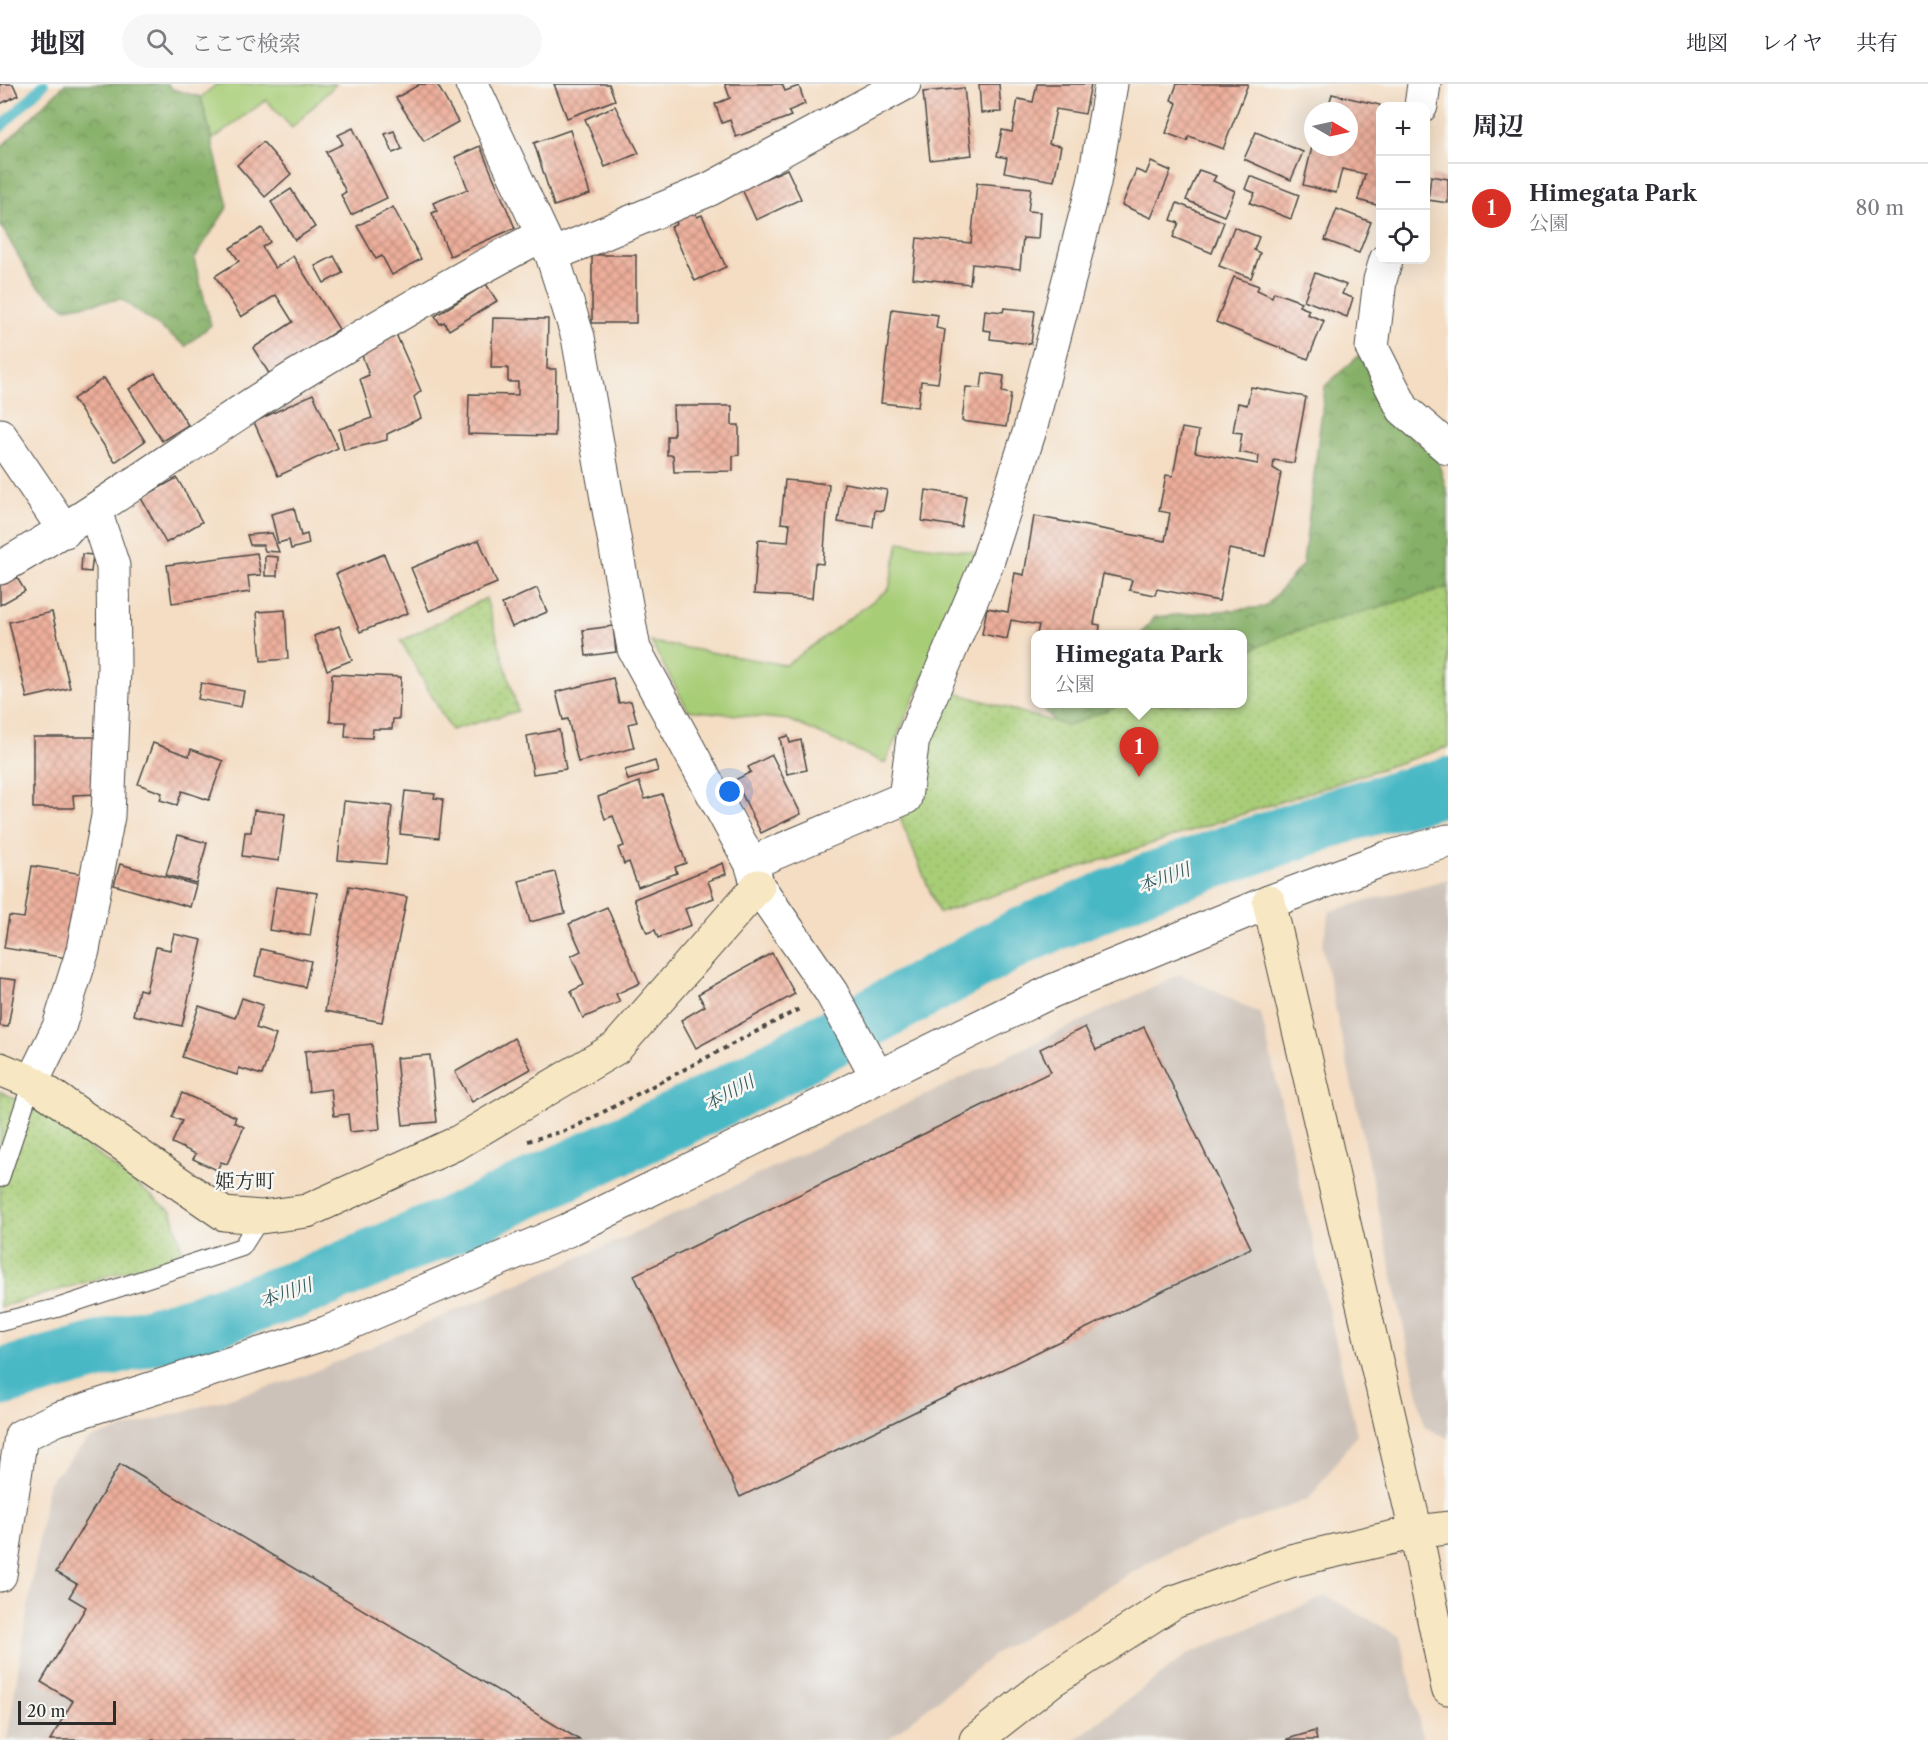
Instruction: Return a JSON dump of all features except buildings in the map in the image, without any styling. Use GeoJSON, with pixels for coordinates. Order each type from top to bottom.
{"type":"FeatureCollection","features":[{"type":"Feature","properties":{"kind":"street"},"geometry":{"type":"LineString","coordinates":[[472,84],[547,245],[578,338],[634,649],[754,874],[831,992],[872,1067]]}},
{"type":"Feature","properties":{"kind":"street"},"geometry":{"type":"LineString","coordinates":[[0,568],[95,512],[300,374],[481,267],[710,189],[904,84]]}},
{"type":"Feature","properties":{"kind":"street"},"geometry":{"type":"LineString","coordinates":[[0,1069],[32,1082],[224,1214],[261,1217],[307,1211],[457,1143],[616,1048],[754,874],[904,798],[914,738],[987,563],[1030,430],[1094,183],[1111,84]]}},
{"type":"Feature","properties":{"kind":"street"},"geometry":{"type":"LineString","coordinates":[[1421,102],[1424,84]]}},
{"type":"Feature","properties":{"kind":"street"},"geometry":{"type":"LineString","coordinates":[[1385,264],[1380,280],[1372,348],[1403,409],[1448,448]]}},
{"type":"Feature","properties":{"kind":"street"},"geometry":{"type":"LineString","coordinates":[[0,435],[65,531]]}},
{"type":"Feature","properties":{"kind":"street"},"geometry":{"type":"LineString","coordinates":[[32,1082],[59,1027],[83,950],[108,816],[114,668],[113,566],[95,512]]}},
{"type":"Feature","properties":{"kind":"street"},"geometry":{"type":"LineString","coordinates":[[0,1575],[10,1436],[326,1333],[568,1230],[872,1067],[1269,902],[1387,858],[1448,841]]}},
{"type":"Feature","properties":{"kind":"street"},"geometry":{"type":"LineString","coordinates":[[1269,902],[1416,1532],[1448,1688]]}},
{"type":"Feature","properties":{"kind":"street"},"geometry":{"type":"LineString","coordinates":[[976,1740],[1053,1680],[1174,1602],[1290,1561],[1416,1532],[1448,1528]]}},
{"type":"Feature","properties":{"kind":"lane"},"geometry":{"type":"LineString","coordinates":[[0,1178],[32,1082]]}},
{"type":"Feature","properties":{"kind":"lane"},"geometry":{"type":"LineString","coordinates":[[0,1322],[57,1308],[242,1247],[261,1217]]}},
{"type":"Feature","properties":{"kind":"path"},"geometry":{"type":"LineString","coordinates":[[517,1145],[571,1129],[831,992]]}},
{"type":"Feature","properties":{"kind":"shaded area"},"geometry":{"type":"Polygon","coordinates":[[[1448,879],[1448,1438],[1425,1427],[1322,946],[1330,911],[1448,879]]]}},
{"type":"Feature","properties":{"kind":"shaded area"},"geometry":{"type":"Polygon","coordinates":[[[1180,974],[1261,1014],[1357,1434],[1309,1499],[1171,1550],[1000,1650],[887,1740],[7,1740],[48,1483],[89,1439],[299,1378],[624,1238],[1180,974]]]}},
{"type":"Feature","properties":{"kind":"shaded area"},"geometry":{"type":"Polygon","coordinates":[[[1326,1596],[1401,1637],[1423,1740],[1075,1740],[1188,1654],[1326,1596]]]}},
{"type":"Feature","properties":{"kind":"green space"},"geometry":{"type":"Polygon","coordinates":[[[65,84],[168,84],[172,89],[201,97],[228,206],[194,259],[211,325],[186,346],[121,299],[65,308],[34,283],[0,224],[0,148],[65,84]]]}},
{"type":"Feature","properties":{"kind":"green space"},"geometry":{"type":"Polygon","coordinates":[[[217,84],[336,84],[292,128],[266,100],[212,140],[201,97],[217,84]]]}},
{"type":"Feature","properties":{"kind":"green space"},"geometry":{"type":"Polygon","coordinates":[[[1363,352],[1379,412],[1437,457],[1448,496],[1448,695],[1252,727],[1076,749],[1043,708],[1247,708],[1247,630],[1144,630],[1155,617],[1265,607],[1303,564],[1325,386],[1363,352]]]}},
{"type":"Feature","properties":{"kind":"green space"},"geometry":{"type":"Polygon","coordinates":[[[899,542],[980,553],[885,763],[789,720],[688,710],[651,642],[786,665],[889,589],[899,542]]]}},
{"type":"Feature","properties":{"kind":"green space"},"geometry":{"type":"Polygon","coordinates":[[[1448,587],[1448,747],[939,913],[898,813],[910,806],[946,690],[1068,726],[1111,708],[1247,708],[1247,651],[1287,634],[1448,587]]]}},
{"type":"Feature","properties":{"kind":"green space"},"geometry":{"type":"Polygon","coordinates":[[[486,598],[518,711],[451,730],[401,641],[486,598]]]}},
{"type":"Feature","properties":{"kind":"green space"},"geometry":{"type":"Polygon","coordinates":[[[0,1091],[52,1119],[172,1212],[183,1254],[0,1307],[0,1091]]]}},
{"type":"Feature","properties":{"kind":"waterway"},"geometry":{"type":"LineString","coordinates":[[0,128],[44,84]]}},
{"type":"Feature","properties":{"kind":"waterway","name":"本川川"},"geometry":{"type":"LineString","coordinates":[[0,1378],[195,1324],[314,1283],[467,1218],[711,1103],[1022,936],[1146,883],[1348,813],[1448,786]]}},
{"type":"Feature","properties":{"kind":"place","name":"Himegata Park"},"geometry":{"type":"Point","coordinates":[1139,777]}},
{"type":"Feature","properties":{"kind":"district","name":"姫方町"},"geometry":{"type":"Point","coordinates":[245,1181]}}]}
